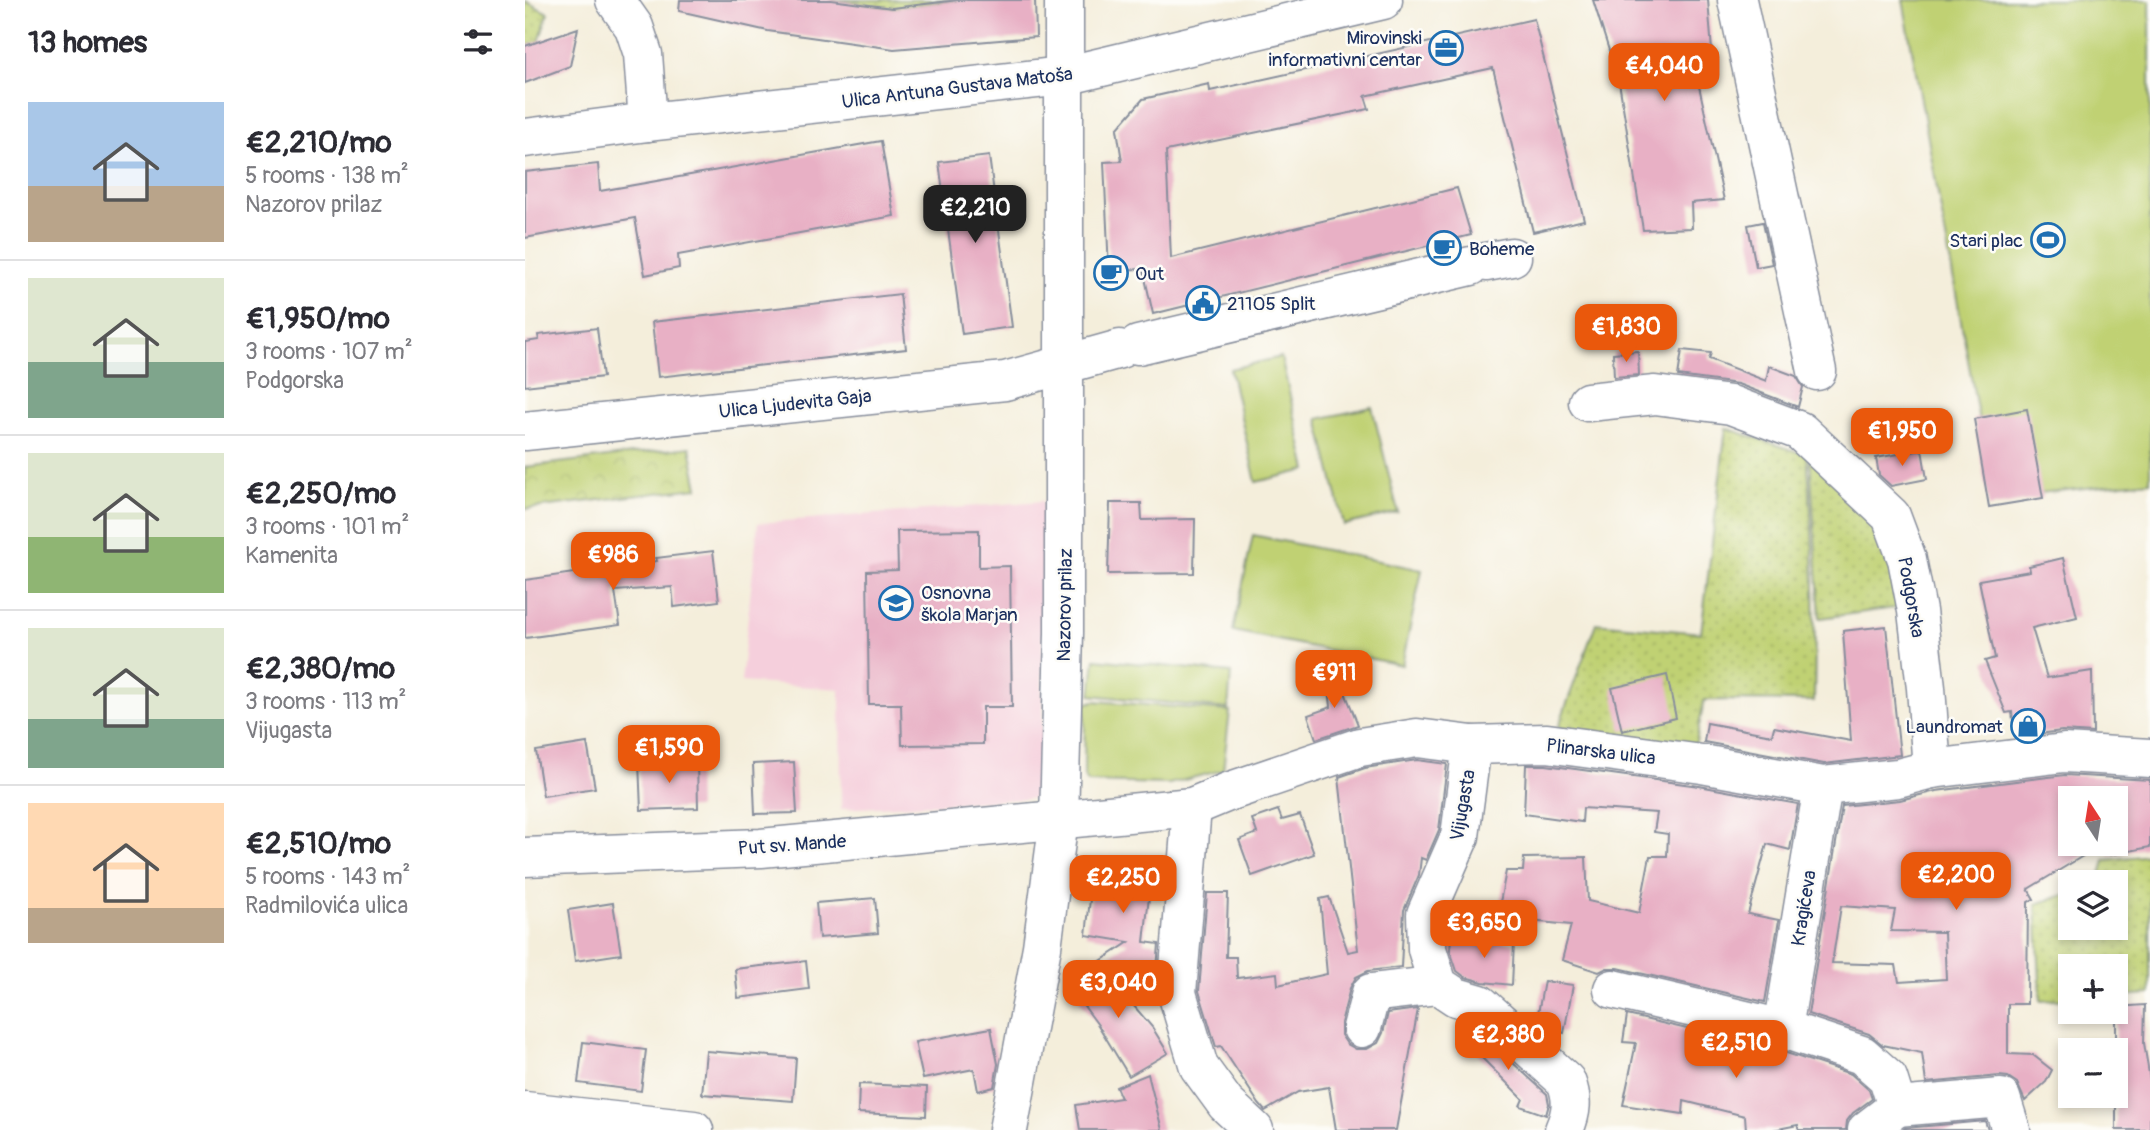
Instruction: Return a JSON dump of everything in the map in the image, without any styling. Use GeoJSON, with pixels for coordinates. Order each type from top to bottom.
{"type":"FeatureCollection","features":[{"type":"Feature","properties":{"kind":"street"},"geometry":{"type":"LineString","coordinates":[[615,0],[634,27],[643,54],[648,122]]}},
{"type":"Feature","properties":{"kind":"street","name":"Nazorov prilaz"},"geometry":{"type":"LineString","coordinates":[[1008,1130],[1042,947],[1059,819],[1064,633],[1064,0]]}},
{"type":"Feature","properties":{"kind":"street","name":"Ulica Antuna Gustava Matoša"},"geometry":{"type":"LineString","coordinates":[[525,138],[1064,76],[1383,0]]}},
{"type":"Feature","properties":{"kind":"street"},"geometry":{"type":"LineString","coordinates":[[1737,0],[1817,371]]}},
{"type":"Feature","properties":{"kind":"street","name":"Ulica Ljudevita Gaja"},"geometry":{"type":"LineString","coordinates":[[525,431],[1006,382],[1129,347],[1490,262]]}},
{"type":"Feature","properties":{"kind":"street","name":"Podgorska"},"geometry":{"type":"LineString","coordinates":[[1588,402],[1655,395],[1731,405],[1800,432],[1891,516],[1907,559],[1917,611],[1932,769]]}},
{"type":"Feature","properties":{"kind":"street","name":"Plinarska ulica"},"geometry":{"type":"LineString","coordinates":[[1059,819],[1192,807],[1360,747],[1417,738],[1472,745],[1547,743],[1702,764],[1823,786],[1898,778],[1932,769],[2064,753],[2150,758]]}},
{"type":"Feature","properties":{"kind":"street","name":"Vijugasta"},"geometry":{"type":"LineString","coordinates":[[1438,985],[1427,949],[1426,914],[1460,835],[1472,745]]}},
{"type":"Feature","properties":{"kind":"street","name":"Kragićeva"},"geometry":{"type":"LineString","coordinates":[[1783,1029],[1823,786]]}},
{"type":"Feature","properties":{"kind":"street"},"geometry":{"type":"LineString","coordinates":[[1192,807],[1177,993],[1199,1067],[1226,1104],[1254,1130]]}},
{"type":"Feature","properties":{"kind":"street","name":"Put sv. Mande"},"geometry":{"type":"LineString","coordinates":[[525,857],[774,847],[1059,819]]}},
{"type":"Feature","properties":{"kind":"street"},"geometry":{"type":"LineString","coordinates":[[1362,1028],[1371,993],[1438,985],[1456,997],[1479,1004],[1566,1081],[1571,1094],[1571,1114],[1564,1130]]}},
{"type":"Feature","properties":{"kind":"street"},"geometry":{"type":"LineString","coordinates":[[1613,989],[1783,1029],[1862,1055],[1888,1078],[1897,1107]]}},
{"type":"Feature","properties":{"kind":"street"},"geometry":{"type":"LineString","coordinates":[[1867,1130],[1897,1107],[2001,1098],[2011,1130]]}},
{"type":"Feature","properties":{"kind":"street"},"geometry":{"type":"LineString","coordinates":[[525,1111],[694,1130]]}},
{"type":"Feature","properties":{"kind":"shaded area","name":"Osnovna škola Marjan"},"geometry":{"type":"Polygon","coordinates":[[[1043,501],[1042,798],[841,809],[840,689],[741,682],[758,523],[1043,501]]]}},
{"type":"Feature","properties":{"kind":"green space"},"geometry":{"type":"Polygon","coordinates":[[[831,0],[958,0],[892,8],[831,0]]]}},
{"type":"Feature","properties":{"kind":"green space","name":"Stari plac"},"geometry":{"type":"Polygon","coordinates":[[[1903,0],[2150,0],[2150,481],[1993,498],[1903,0]]]}},
{"type":"Feature","properties":{"kind":"green space"},"geometry":{"type":"Polygon","coordinates":[[[525,1],[548,13],[539,42],[525,46],[525,1]]]}},
{"type":"Feature","properties":{"kind":"green space"},"geometry":{"type":"Polygon","coordinates":[[[1281,357],[1307,470],[1256,482],[1230,369],[1281,357]]]}},
{"type":"Feature","properties":{"kind":"green space"},"geometry":{"type":"Polygon","coordinates":[[[1372,407],[1398,512],[1344,525],[1318,419],[1372,407]]]}},
{"type":"Feature","properties":{"kind":"green space"},"geometry":{"type":"Polygon","coordinates":[[[1726,428],[1807,455],[1814,578],[1814,701],[1704,700],[1695,747],[1558,728],[1596,623],[1701,633],[1726,428]]]}},
{"type":"Feature","properties":{"kind":"green space"},"geometry":{"type":"Polygon","coordinates":[[[690,447],[698,488],[525,509],[525,467],[690,447]]]}},
{"type":"Feature","properties":{"kind":"green space"},"geometry":{"type":"Polygon","coordinates":[[[1810,457],[1894,534],[1903,607],[1820,618],[1810,457]]]}},
{"type":"Feature","properties":{"kind":"green space"},"geometry":{"type":"Polygon","coordinates":[[[1253,535],[1422,570],[1402,665],[1233,631],[1253,535]]]}},
{"type":"Feature","properties":{"kind":"green space"},"geometry":{"type":"Polygon","coordinates":[[[1095,659],[1231,673],[1228,709],[1091,695],[1095,659]]]}},
{"type":"Feature","properties":{"kind":"green space"},"geometry":{"type":"Polygon","coordinates":[[[1094,701],[1230,711],[1223,770],[1169,784],[1087,782],[1084,776],[1085,704],[1094,701]]]}},
{"type":"Feature","properties":{"kind":"green space"},"geometry":{"type":"Polygon","coordinates":[[[2150,855],[2150,994],[2128,995],[2128,954],[2058,954],[2058,1000],[2041,1001],[2036,904],[2058,897],[2058,940],[2128,940],[2128,870],[2102,870],[2105,860],[2150,855]]]}},
{"type":"Feature","properties":{"kind":"building"},"geometry":{"type":"Polygon","coordinates":[[[680,0],[831,0],[892,8],[958,0],[1035,0],[1036,37],[894,49],[768,31],[679,11],[680,0]]]}},
{"type":"Feature","properties":{"kind":"building"},"geometry":{"type":"Polygon","coordinates":[[[1593,0],[1708,0],[1713,64],[1695,68],[1724,200],[1691,203],[1692,228],[1643,230],[1619,82],[1593,0]]]}},
{"type":"Feature","properties":{"kind":"building"},"geometry":{"type":"Polygon","coordinates":[[[1534,19],[1584,220],[1533,232],[1493,68],[1365,96],[1369,109],[1166,151],[1171,258],[1457,188],[1471,235],[1153,314],[1143,269],[1109,270],[1104,162],[1122,161],[1117,129],[1143,99],[1209,84],[1210,91],[1534,19]]]}},
{"type":"Feature","properties":{"kind":"building"},"geometry":{"type":"Polygon","coordinates":[[[578,28],[570,66],[525,83],[525,46],[578,28]]]}},
{"type":"Feature","properties":{"kind":"building"},"geometry":{"type":"Polygon","coordinates":[[[881,141],[894,216],[678,255],[679,268],[645,275],[635,218],[525,238],[525,172],[598,164],[600,191],[881,141]]]}},
{"type":"Feature","properties":{"kind":"building"},"geometry":{"type":"Polygon","coordinates":[[[989,156],[1012,327],[962,334],[939,162],[989,156]]]}},
{"type":"Feature","properties":{"kind":"building"},"geometry":{"type":"Polygon","coordinates":[[[1763,222],[1772,264],[1756,267],[1748,225],[1763,222]]]}},
{"type":"Feature","properties":{"kind":"building"},"geometry":{"type":"Polygon","coordinates":[[[900,294],[906,349],[658,377],[652,322],[900,294]]]}},
{"type":"Feature","properties":{"kind":"building"},"geometry":{"type":"Polygon","coordinates":[[[597,328],[603,377],[525,386],[525,342],[539,340],[538,335],[597,328]]]}},
{"type":"Feature","properties":{"kind":"building"},"geometry":{"type":"Polygon","coordinates":[[[1682,350],[1711,353],[1709,359],[1766,381],[1769,366],[1796,376],[1803,387],[1798,407],[1738,384],[1678,376],[1682,350]]]}},
{"type":"Feature","properties":{"kind":"building"},"geometry":{"type":"Polygon","coordinates":[[[1638,351],[1639,375],[1614,377],[1613,353],[1638,351]]]}},
{"type":"Feature","properties":{"kind":"building"},"geometry":{"type":"Polygon","coordinates":[[[2027,409],[2043,498],[1989,507],[1974,419],[2027,409]]]}},
{"type":"Feature","properties":{"kind":"building"},"geometry":{"type":"Polygon","coordinates":[[[1922,450],[1927,479],[1891,486],[1879,475],[1876,458],[1922,450]]]}},
{"type":"Feature","properties":{"kind":"building"},"geometry":{"type":"Polygon","coordinates":[[[1110,503],[1141,503],[1142,520],[1195,519],[1194,573],[1108,574],[1110,503]]]}},
{"type":"Feature","properties":{"kind":"building"},"geometry":{"type":"Polygon","coordinates":[[[979,530],[979,567],[1010,566],[1012,707],[983,707],[983,744],[902,745],[901,704],[869,704],[867,571],[898,570],[897,531],[979,530]]]}},
{"type":"Feature","properties":{"kind":"building"},"geometry":{"type":"Polygon","coordinates":[[[713,551],[719,601],[674,607],[672,587],[615,591],[620,625],[525,638],[525,580],[713,551]]]}},
{"type":"Feature","properties":{"kind":"building"},"geometry":{"type":"Polygon","coordinates":[[[2063,558],[2077,617],[2032,628],[2047,678],[2092,671],[2093,733],[2062,731],[2015,737],[2012,712],[2006,713],[1985,661],[1995,658],[1979,580],[2030,571],[2029,566],[2063,558]]]}},
{"type":"Feature","properties":{"kind":"building"},"geometry":{"type":"Polygon","coordinates":[[[1886,626],[1900,755],[1824,764],[1704,742],[1707,723],[1772,735],[1774,727],[1851,741],[1843,631],[1886,626]]]}},
{"type":"Feature","properties":{"kind":"building"},"geometry":{"type":"Polygon","coordinates":[[[1335,667],[1358,725],[1316,739],[1308,715],[1331,707],[1327,669],[1335,667]]]}},
{"type":"Feature","properties":{"kind":"building"},"geometry":{"type":"Polygon","coordinates":[[[1667,675],[1676,718],[1622,731],[1612,688],[1667,675]]]}},
{"type":"Feature","properties":{"kind":"building"},"geometry":{"type":"Polygon","coordinates":[[[587,743],[595,788],[543,796],[536,751],[587,743]]]}},
{"type":"Feature","properties":{"kind":"building"},"geometry":{"type":"Polygon","coordinates":[[[697,760],[698,808],[641,810],[639,762],[697,760]]]}},
{"type":"Feature","properties":{"kind":"building"},"geometry":{"type":"Polygon","coordinates":[[[1417,760],[1447,764],[1439,830],[1426,860],[1421,858],[1419,875],[1404,910],[1401,967],[1368,971],[1356,977],[1350,988],[1341,1023],[1341,1035],[1347,1044],[1356,1049],[1367,1049],[1378,1043],[1388,1013],[1418,1009],[1396,1130],[1336,1130],[1329,1087],[1298,1092],[1265,1111],[1221,1046],[1216,1047],[1199,991],[1207,893],[1228,893],[1226,957],[1236,957],[1237,978],[1277,973],[1278,985],[1327,974],[1320,899],[1329,897],[1348,952],[1358,950],[1339,777],[1365,768],[1417,760]]]}},
{"type":"Feature","properties":{"kind":"building"},"geometry":{"type":"Polygon","coordinates":[[[794,762],[797,813],[755,814],[753,764],[794,762]]]}},
{"type":"Feature","properties":{"kind":"building"},"geometry":{"type":"Polygon","coordinates":[[[1526,765],[1546,765],[1699,786],[1798,804],[1790,850],[1767,844],[1748,914],[1779,920],[1765,1002],[1618,968],[1607,968],[1599,972],[1562,960],[1571,925],[1497,918],[1506,871],[1523,871],[1524,858],[1586,857],[1588,901],[1639,913],[1650,856],[1667,856],[1668,834],[1654,832],[1657,813],[1583,808],[1582,822],[1524,814],[1526,765]]]}},
{"type":"Feature","properties":{"kind":"building"},"geometry":{"type":"Polygon","coordinates":[[[2065,775],[2150,780],[2150,847],[2128,851],[2128,786],[2058,786],[2058,856],[2083,856],[2028,889],[2034,899],[2028,902],[2027,1004],[2008,1004],[2008,1054],[2033,1055],[2052,1070],[2046,1082],[2025,1101],[2017,1083],[2008,1077],[1926,1083],[1922,1053],[1883,1045],[1869,1034],[1808,1014],[1842,806],[1900,800],[1936,791],[2065,775]],[[1841,906],[1832,963],[1896,965],[1899,982],[1946,979],[1944,932],[1891,931],[1895,910],[1841,906]]]}},
{"type":"Feature","properties":{"kind":"building"},"geometry":{"type":"Polygon","coordinates":[[[1278,810],[1282,820],[1300,815],[1314,854],[1252,876],[1239,840],[1257,833],[1252,819],[1278,810]]]}},
{"type":"Feature","properties":{"kind":"building"},"geometry":{"type":"Polygon","coordinates":[[[1112,866],[1152,870],[1144,942],[1159,944],[1157,969],[1099,962],[1129,942],[1086,935],[1093,873],[1110,875],[1112,866]]]}},
{"type":"Feature","properties":{"kind":"building"},"geometry":{"type":"Polygon","coordinates":[[[875,898],[878,933],[819,938],[816,903],[875,898]]]}},
{"type":"Feature","properties":{"kind":"building"},"geometry":{"type":"Polygon","coordinates":[[[613,903],[621,954],[575,961],[568,910],[613,903]]]}},
{"type":"Feature","properties":{"kind":"building"},"geometry":{"type":"Polygon","coordinates":[[[1451,938],[1514,943],[1512,985],[1483,982],[1465,977],[1457,971],[1450,950],[1451,938]]]}},
{"type":"Feature","properties":{"kind":"building"},"geometry":{"type":"Polygon","coordinates":[[[806,961],[809,989],[738,998],[735,969],[806,961]]]}},
{"type":"Feature","properties":{"kind":"building"},"geometry":{"type":"Polygon","coordinates":[[[1097,963],[1152,1027],[1168,1053],[1129,1076],[1098,1025],[1067,983],[1097,963]]]}},
{"type":"Feature","properties":{"kind":"building"},"geometry":{"type":"Polygon","coordinates":[[[1544,981],[1573,985],[1564,1033],[1541,1029],[1536,1024],[1544,981]]]}},
{"type":"Feature","properties":{"kind":"building"},"geometry":{"type":"Polygon","coordinates":[[[2145,1005],[2144,1043],[2150,1080],[2150,1130],[2116,1130],[2116,1108],[2128,1108],[2128,1038],[2116,1038],[2116,1024],[2128,1024],[2128,1006],[2145,1005]]]}},
{"type":"Feature","properties":{"kind":"building"},"geometry":{"type":"Polygon","coordinates":[[[1627,1015],[1777,1050],[1851,1074],[1869,1090],[1872,1099],[1853,1113],[1847,1121],[1846,1130],[1799,1130],[1798,1125],[1773,1130],[1746,1130],[1745,1116],[1684,1101],[1683,1114],[1623,1105],[1636,1043],[1623,1042],[1627,1015]]]}},
{"type":"Feature","properties":{"kind":"building"},"geometry":{"type":"Polygon","coordinates":[[[1470,1024],[1547,1094],[1549,1104],[1546,1115],[1520,1106],[1523,1099],[1460,1036],[1470,1024]]]}},
{"type":"Feature","properties":{"kind":"building"},"geometry":{"type":"Polygon","coordinates":[[[991,1028],[998,1064],[994,1087],[978,1091],[974,1069],[923,1079],[915,1042],[991,1028]]]}},
{"type":"Feature","properties":{"kind":"building"},"geometry":{"type":"Polygon","coordinates":[[[583,1042],[646,1050],[641,1091],[578,1083],[583,1042]]]}},
{"type":"Feature","properties":{"kind":"building"},"geometry":{"type":"Polygon","coordinates":[[[706,1051],[796,1058],[793,1101],[702,1094],[706,1051]]]}},
{"type":"Feature","properties":{"kind":"building"},"geometry":{"type":"Polygon","coordinates":[[[1148,1074],[1162,1130],[1080,1130],[1076,1105],[1121,1098],[1116,1087],[1148,1074]]]}},
{"type":"Feature","properties":{"kind":"building"},"geometry":{"type":"Polygon","coordinates":[[[859,1084],[927,1087],[926,1116],[858,1113],[859,1084]]]}},
{"type":"Feature","properties":{"kind":"building"},"geometry":{"type":"Polygon","coordinates":[[[1985,1121],[1988,1130],[1903,1130],[1905,1128],[1985,1121]]]}},
{"type":"Feature","properties":{"kind":"place","name":"Mirovinski informativni centar"},"geometry":{"type":"Point","coordinates":[1446,48]}},
{"type":"Feature","properties":{"kind":"place","name":"Stari plac"},"geometry":{"type":"Point","coordinates":[2048,240]}},
{"type":"Feature","properties":{"kind":"place","name":"Boheme"},"geometry":{"type":"Point","coordinates":[1444,248]}},
{"type":"Feature","properties":{"kind":"place","name":"Out"},"geometry":{"type":"Point","coordinates":[1111,273]}},
{"type":"Feature","properties":{"kind":"place","name":"21105 Split"},"geometry":{"type":"Point","coordinates":[1203,303]}},
{"type":"Feature","properties":{"kind":"place","name":"Osnovna škola Marjan"},"geometry":{"type":"Point","coordinates":[896,603]}},
{"type":"Feature","properties":{"kind":"place","name":"Laundromat"},"geometry":{"type":"Point","coordinates":[2028,726]}}]}
